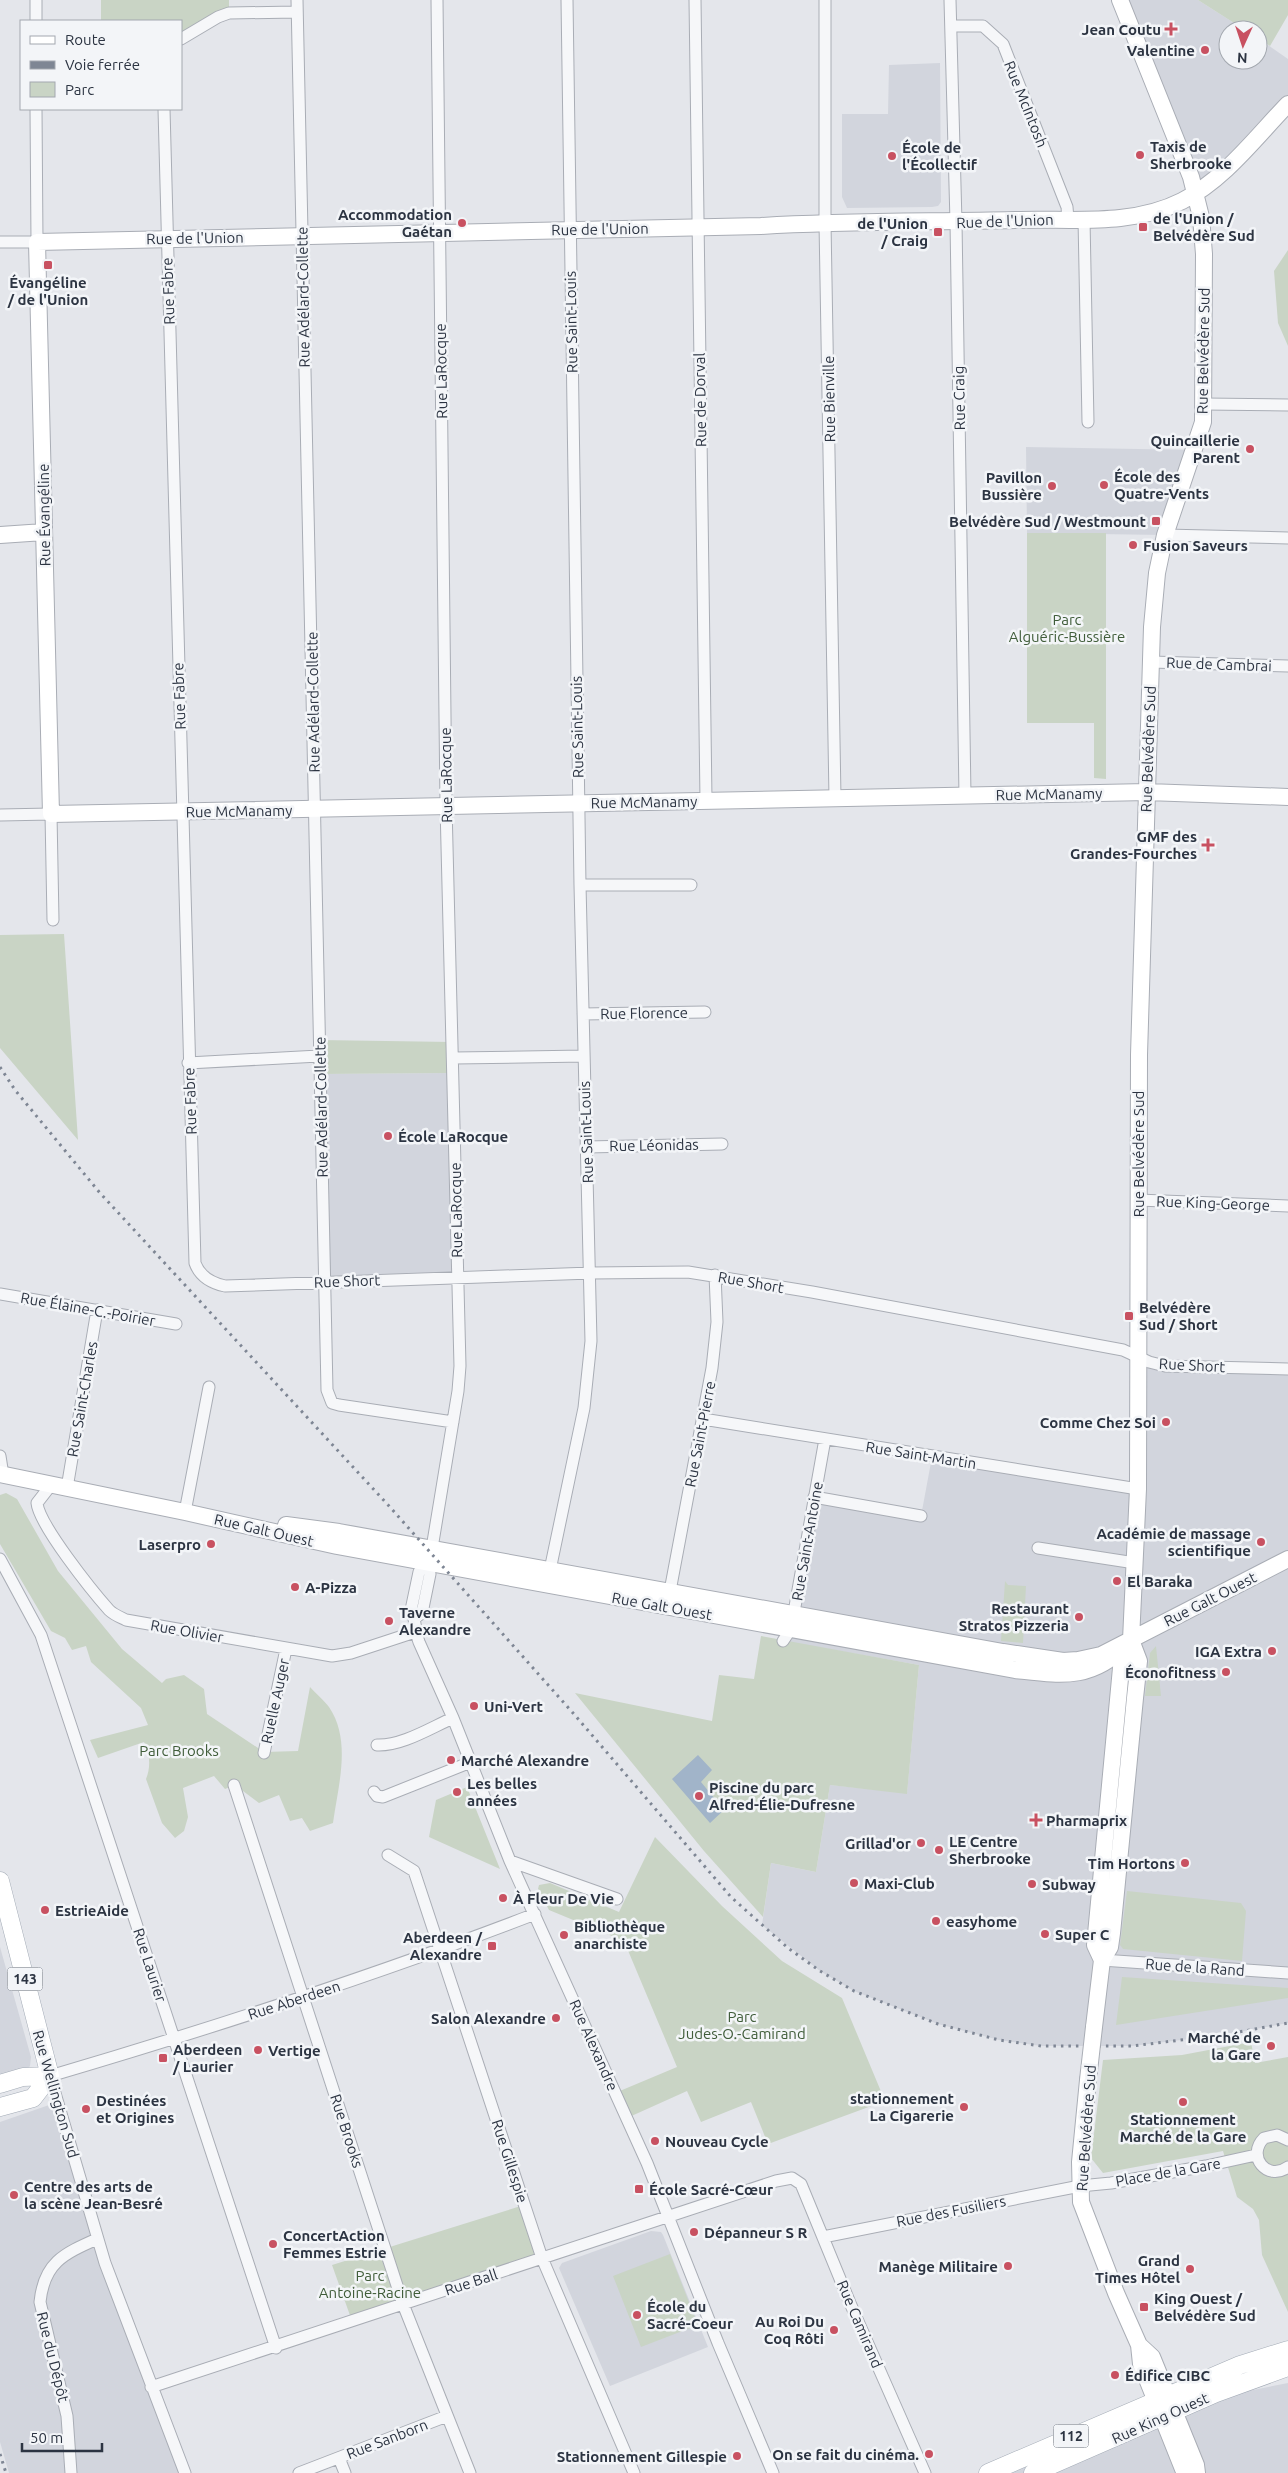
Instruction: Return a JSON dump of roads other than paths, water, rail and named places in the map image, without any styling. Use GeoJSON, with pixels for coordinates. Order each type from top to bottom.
{"type":"FeatureCollection","features":[{"type":"Feature","properties":{"kind":"main road","name":"Rue Wellington Sud"},"geometry":{"type":"LineString","coordinates":[[0,1881],[50,2076]]}},
{"type":"Feature","properties":{"kind":"main road","name":"Rue Aberdeen"},"geometry":{"type":"LineString","coordinates":[[0,2084],[23,2077],[50,2076]]}},
{"type":"Feature","properties":{"kind":"main road"},"geometry":{"type":"LineString","coordinates":[[0,2107],[32,2098],[50,2076]]}},
{"type":"Feature","properties":{"kind":"main road","name":"Rue King Ouest"},"geometry":{"type":"LineString","coordinates":[[1033,2473],[1253,2360],[1288,2350]]}},
{"type":"Feature","properties":{"kind":"main road","name":"Rue King Ouest"},"geometry":{"type":"LineString","coordinates":[[988,2473],[1165,2406],[1288,2368]]}},
{"type":"Feature","properties":{"kind":"street"},"geometry":{"type":"LineString","coordinates":[[36,0],[36,20]]}},
{"type":"Feature","properties":{"kind":"street","name":"Rue Adélard-Collette"},"geometry":{"type":"LineString","coordinates":[[297,0],[327,1390],[332,1403],[453,1422]]}},
{"type":"Feature","properties":{"kind":"street","name":"Rue LaRocque"},"geometry":{"type":"LineString","coordinates":[[429,1556],[453,1422],[460,1366],[454,1058],[446,806],[437,0]]}},
{"type":"Feature","properties":{"kind":"street","name":"Rue Saint-Louis"},"geometry":{"type":"LineString","coordinates":[[550,1570],[589,1372],[591,1272],[586,1147],[578,803],[567,0]]}},
{"type":"Feature","properties":{"kind":"street","name":"Rue de Dorval"},"geometry":{"type":"LineString","coordinates":[[695,0],[706,800]]}},
{"type":"Feature","properties":{"kind":"street","name":"Rue Bienville"},"geometry":{"type":"LineString","coordinates":[[825,0],[825,222],[836,798]]}},
{"type":"Feature","properties":{"kind":"street","name":"Rue Craig"},"geometry":{"type":"LineString","coordinates":[[950,0],[956,222],[965,796]]}},
{"type":"Feature","properties":{"kind":"street","name":"Rue Belvédère Sud"},"geometry":{"type":"LineString","coordinates":[[1120,0],[1196,193],[1201,217],[1204,254],[1204,404],[1199,438],[1165,535],[1157,573],[1151,662],[1139,1055],[1138,1489],[1131,1640],[1138,1661],[1112,1933],[1110,1947],[1102,1960],[1088,2080],[1080,2186],[1084,2212],[1139,2345],[1152,2357],[1165,2406]]}},
{"type":"Feature","properties":{"kind":"street"},"geometry":{"type":"LineString","coordinates":[[182,38],[218,17],[229,13],[296,12]]}},
{"type":"Feature","properties":{"kind":"street","name":"Rue McIntosh"},"geometry":{"type":"LineString","coordinates":[[951,26],[983,26],[1003,44],[1067,207],[1076,219],[1088,422]]}},
{"type":"Feature","properties":{"kind":"street","name":"Rue de l'Union"},"geometry":{"type":"LineString","coordinates":[[0,242],[301,237],[825,222],[1103,219],[1152,212],[1168,207],[1196,193],[1225,168],[1288,104]]}},
{"type":"Feature","properties":{"kind":"street","name":"Rue Évangéline"},"geometry":{"type":"LineString","coordinates":[[36,110],[37,242],[53,920]]}},
{"type":"Feature","properties":{"kind":"street","name":"Rue Fabre"},"geometry":{"type":"LineString","coordinates":[[164,110],[188,1063],[195,1262],[198,1271],[206,1279]]}},
{"type":"Feature","properties":{"kind":"street"},"geometry":{"type":"LineString","coordinates":[[1204,404],[1288,405]]}},
{"type":"Feature","properties":{"kind":"street"},"geometry":{"type":"LineString","coordinates":[[0,535],[44,532]]}},
{"type":"Feature","properties":{"kind":"street"},"geometry":{"type":"LineString","coordinates":[[1165,535],[1288,538]]}},
{"type":"Feature","properties":{"kind":"street","name":"Rue de Cambrai"},"geometry":{"type":"LineString","coordinates":[[1151,662],[1288,666]]}},
{"type":"Feature","properties":{"kind":"street","name":"Rue McManamy"},"geometry":{"type":"LineString","coordinates":[[0,814],[183,812],[1147,792],[1288,797]]}},
{"type":"Feature","properties":{"kind":"street"},"geometry":{"type":"LineString","coordinates":[[580,886],[691,885]]}},
{"type":"Feature","properties":{"kind":"street","name":"Rue Florence"},"geometry":{"type":"LineString","coordinates":[[583,1014],[705,1012]]}},
{"type":"Feature","properties":{"kind":"street"},"geometry":{"type":"LineString","coordinates":[[188,1063],[319,1056]]}},
{"type":"Feature","properties":{"kind":"street"},"geometry":{"type":"LineString","coordinates":[[454,1058],[584,1056]]}},
{"type":"Feature","properties":{"kind":"street","name":"Rue Léonidas"},"geometry":{"type":"LineString","coordinates":[[586,1147],[722,1144]]}},
{"type":"Feature","properties":{"kind":"street","name":"Rue King-George"},"geometry":{"type":"LineString","coordinates":[[1138,1200],[1288,1206]]}},
{"type":"Feature","properties":{"kind":"street","name":"Rue Short"},"geometry":{"type":"LineString","coordinates":[[206,1279],[225,1286],[591,1272],[688,1272],[715,1275],[1123,1350],[1139,1358],[1165,1366],[1288,1370]]}},
{"type":"Feature","properties":{"kind":"street","name":"Rue Saint-Pierre"},"geometry":{"type":"LineString","coordinates":[[670,1591],[703,1419],[717,1322],[715,1275]]}},
{"type":"Feature","properties":{"kind":"street","name":"Rue Élaine-C.-Poirier"},"geometry":{"type":"LineString","coordinates":[[0,1294],[176,1324]]}},
{"type":"Feature","properties":{"kind":"street","name":"Rue Saint-Charles"},"geometry":{"type":"LineString","coordinates":[[59,1487],[97,1310]]}},
{"type":"Feature","properties":{"kind":"street"},"geometry":{"type":"LineString","coordinates":[[185,1512],[208,1387]]}},
{"type":"Feature","properties":{"kind":"street","name":"Rue Saint-Martin"},"geometry":{"type":"LineString","coordinates":[[703,1419],[1138,1489]]}},
{"type":"Feature","properties":{"kind":"street","name":"Rue Saint-Antoine"},"geometry":{"type":"LineString","coordinates":[[790,1628],[825,1439]]}},
{"type":"Feature","properties":{"kind":"street"},"geometry":{"type":"LineString","coordinates":[[0,1456],[2,1474]]}},
{"type":"Feature","properties":{"kind":"street","name":"Rue Galt Ouest"},"geometry":{"type":"LineString","coordinates":[[2,1474],[337,1546],[550,1570],[670,1591],[790,1628]]}},
{"type":"Feature","properties":{"kind":"street","name":"Rue Olivier"},"geometry":{"type":"LineString","coordinates":[[59,1487],[40,1497],[38,1510],[84,1579],[110,1611],[126,1620],[332,1656],[352,1654],[415,1632]]}},
{"type":"Feature","properties":{"kind":"street"},"geometry":{"type":"LineString","coordinates":[[814,1496],[921,1516]]}},
{"type":"Feature","properties":{"kind":"street"},"geometry":{"type":"LineString","coordinates":[[1038,1548],[1135,1563]]}},
{"type":"Feature","properties":{"kind":"street","name":"Rue Galt Ouest"},"geometry":{"type":"LineString","coordinates":[[429,1556],[790,1628],[1047,1660],[1078,1660],[1101,1655],[1288,1559]]}},
{"type":"Feature","properties":{"kind":"street","name":"Rue Alexandre"},"geometry":{"type":"LineString","coordinates":[[429,1556],[418,1572],[411,1610],[415,1618],[415,1632],[453,1718],[510,1861],[627,2118],[773,2473]]}},
{"type":"Feature","properties":{"kind":"street","name":"Rue Laurier"},"geometry":{"type":"LineString","coordinates":[[0,1560],[41,1635],[276,2348]]}},
{"type":"Feature","properties":{"kind":"street","name":"Ruelle Auger"},"geometry":{"type":"LineString","coordinates":[[264,1752],[286,1649]]}},
{"type":"Feature","properties":{"kind":"street"},"geometry":{"type":"LineString","coordinates":[[377,1745],[398,1742],[453,1718]]}},
{"type":"Feature","properties":{"kind":"street"},"geometry":{"type":"LineString","coordinates":[[374,1792],[376,1796],[383,1797],[471,1762]]}},
{"type":"Feature","properties":{"kind":"street","name":"Rue Brooks"},"geometry":{"type":"LineString","coordinates":[[234,1785],[403,2304],[470,2473]]}},
{"type":"Feature","properties":{"kind":"street","name":"Rue Gillespie"},"geometry":{"type":"LineString","coordinates":[[388,1856],[414,1871],[542,2258],[634,2473]]}},
{"type":"Feature","properties":{"kind":"street"},"geometry":{"type":"LineString","coordinates":[[510,1861],[617,1899]]}},
{"type":"Feature","properties":{"kind":"street","name":"Rue Aberdeen"},"geometry":{"type":"LineString","coordinates":[[50,2076],[174,2039],[303,1997],[440,1950],[535,1914]]}},
{"type":"Feature","properties":{"kind":"street","name":"Rue de la Rand"},"geometry":{"type":"LineString","coordinates":[[1102,1960],[1288,1973]]}},
{"type":"Feature","properties":{"kind":"street","name":"Rue Wellington Sud"},"geometry":{"type":"LineString","coordinates":[[50,2076],[97,2239],[151,2387],[185,2473]]}},
{"type":"Feature","properties":{"kind":"street"},"geometry":{"type":"LineString","coordinates":[[1288,2140],[1282,2136],[1270,2135],[1260,2142],[1256,2155],[1258,2161],[1266,2170],[1278,2172],[1288,2166]]}},
{"type":"Feature","properties":{"kind":"street","name":"Place de la Gare"},"geometry":{"type":"LineString","coordinates":[[1080,2186],[1110,2183],[1256,2155]]}},
{"type":"Feature","properties":{"kind":"street","name":"Rue Ball"},"geometry":{"type":"LineString","coordinates":[[151,2387],[276,2348],[403,2304],[668,2218],[776,2180],[792,2178]]}},
{"type":"Feature","properties":{"kind":"street","name":"Rue Camirand"},"geometry":{"type":"LineString","coordinates":[[792,2178],[801,2184],[925,2473]]}},
{"type":"Feature","properties":{"kind":"street","name":"Rue des Fusiliers"},"geometry":{"type":"LineString","coordinates":[[823,2237],[1080,2186]]}},
{"type":"Feature","properties":{"kind":"street","name":"Rue du Dépôt"},"geometry":{"type":"LineString","coordinates":[[71,2473],[67,2416],[40,2302],[42,2287],[59,2258],[97,2239]]}},
{"type":"Feature","properties":{"kind":"street"},"geometry":{"type":"LineString","coordinates":[[1165,2406],[1183,2469],[1186,2473]]}},
{"type":"Feature","properties":{"kind":"street"},"geometry":{"type":"LineString","coordinates":[[1165,2406],[1196,2465],[1196,2473]]}},
{"type":"Feature","properties":{"kind":"street","name":"Rue Sanborn"},"geometry":{"type":"LineString","coordinates":[[299,2473],[447,2416]]}},
{"type":"Feature","properties":{"kind":"street"},"geometry":{"type":"LineString","coordinates":[[340,2458],[345,2473]]}},
{"type":"Feature","properties":{"kind":"water","name":"Piscine du parc Alfred-Élie-Dufresne"},"geometry":{"type":"Polygon","coordinates":[[[698,1755],[712,1770],[701,1782],[724,1810],[710,1823],[672,1779],[698,1755]]]}},
{"type":"Feature","properties":{"kind":"railway"},"geometry":{"type":"LineString","coordinates":[[0,1067],[15,1090],[100,1193],[389,1506],[573,1713],[731,1897],[788,1948],[820,1971],[854,1991],[938,2024],[999,2040],[1041,2046],[1132,2046],[1222,2035],[1288,2023]]}},
{"type":"Feature","properties":{"kind":"railway"},"geometry":{"type":"LineString","coordinates":[[0,2454],[6,2473]]}},
{"type":"Feature","properties":{"kind":"place","name":"Jean Coutu"},"geometry":{"type":"Point","coordinates":[1171,29]}},
{"type":"Feature","properties":{"kind":"place","name":"Valentine"},"geometry":{"type":"Point","coordinates":[1205,50]}},
{"type":"Feature","properties":{"kind":"place","name":"Taxis de Sherbrooke"},"geometry":{"type":"Point","coordinates":[1140,155]}},
{"type":"Feature","properties":{"kind":"place","name":"École de l'Écollectif"},"geometry":{"type":"Point","coordinates":[892,156]}},
{"type":"Feature","properties":{"kind":"place","name":"Accommodation Gaétan"},"geometry":{"type":"Point","coordinates":[462,223]}},
{"type":"Feature","properties":{"kind":"place","name":"de l'Union / Belvédère Sud"},"geometry":{"type":"Point","coordinates":[1143,227]}},
{"type":"Feature","properties":{"kind":"place","name":"de l'Union / Craig"},"geometry":{"type":"Point","coordinates":[938,232]}},
{"type":"Feature","properties":{"kind":"place","name":"Évangéline / de l'Union"},"geometry":{"type":"Point","coordinates":[48,265]}},
{"type":"Feature","properties":{"kind":"place","name":"Quincaillerie Parent"},"geometry":{"type":"Point","coordinates":[1250,449]}},
{"type":"Feature","properties":{"kind":"place","name":"École des Quatre-Vents"},"geometry":{"type":"Point","coordinates":[1104,485]}},
{"type":"Feature","properties":{"kind":"place","name":"Pavillon Bussière"},"geometry":{"type":"Point","coordinates":[1052,486]}},
{"type":"Feature","properties":{"kind":"place","name":"Belvédère Sud / Westmount"},"geometry":{"type":"Point","coordinates":[1156,521]}},
{"type":"Feature","properties":{"kind":"place","name":"Fusion Saveurs"},"geometry":{"type":"Point","coordinates":[1133,545]}},
{"type":"Feature","properties":{"kind":"place","name":"GMF des Grandes-Fourches"},"geometry":{"type":"Point","coordinates":[1208,845]}},
{"type":"Feature","properties":{"kind":"place","name":"École LaRocque"},"geometry":{"type":"Point","coordinates":[388,1136]}},
{"type":"Feature","properties":{"kind":"place","name":"Belvédère Sud / Short"},"geometry":{"type":"Point","coordinates":[1129,1316]}},
{"type":"Feature","properties":{"kind":"place","name":"Comme Chez Soi"},"geometry":{"type":"Point","coordinates":[1166,1422]}},
{"type":"Feature","properties":{"kind":"place","name":"Académie de massage scientifique"},"geometry":{"type":"Point","coordinates":[1261,1542]}},
{"type":"Feature","properties":{"kind":"place","name":"Laserpro"},"geometry":{"type":"Point","coordinates":[211,1544]}},
{"type":"Feature","properties":{"kind":"place","name":"El Baraka"},"geometry":{"type":"Point","coordinates":[1117,1581]}},
{"type":"Feature","properties":{"kind":"place","name":"A-Pizza"},"geometry":{"type":"Point","coordinates":[295,1587]}},
{"type":"Feature","properties":{"kind":"place","name":"Restaurant Stratos Pizzeria"},"geometry":{"type":"Point","coordinates":[1079,1617]}},
{"type":"Feature","properties":{"kind":"place","name":"Taverne Alexandre"},"geometry":{"type":"Point","coordinates":[389,1621]}},
{"type":"Feature","properties":{"kind":"place","name":"IGA Extra"},"geometry":{"type":"Point","coordinates":[1272,1651]}},
{"type":"Feature","properties":{"kind":"place","name":"Éconofitness"},"geometry":{"type":"Point","coordinates":[1226,1672]}},
{"type":"Feature","properties":{"kind":"place","name":"Uni-Vert"},"geometry":{"type":"Point","coordinates":[474,1706]}},
{"type":"Feature","properties":{"kind":"place","name":"Marché Alexandre"},"geometry":{"type":"Point","coordinates":[451,1760]}},
{"type":"Feature","properties":{"kind":"place","name":"Les belles années"},"geometry":{"type":"Point","coordinates":[457,1792]}},
{"type":"Feature","properties":{"kind":"place","name":"Piscine du parc Alfred-Élie-Dufresne"},"geometry":{"type":"Point","coordinates":[699,1796]}},
{"type":"Feature","properties":{"kind":"place","name":"Pharmaprix"},"geometry":{"type":"Point","coordinates":[1036,1820]}},
{"type":"Feature","properties":{"kind":"place","name":"Grillad'or"},"geometry":{"type":"Point","coordinates":[921,1843]}},
{"type":"Feature","properties":{"kind":"place","name":"LE Centre Sherbrooke"},"geometry":{"type":"Point","coordinates":[939,1850]}},
{"type":"Feature","properties":{"kind":"place","name":"Tim Hortons"},"geometry":{"type":"Point","coordinates":[1185,1863]}},
{"type":"Feature","properties":{"kind":"place","name":"Maxi-Club"},"geometry":{"type":"Point","coordinates":[854,1883]}},
{"type":"Feature","properties":{"kind":"place","name":"Subway"},"geometry":{"type":"Point","coordinates":[1032,1884]}},
{"type":"Feature","properties":{"kind":"place","name":"À Fleur De Vie"},"geometry":{"type":"Point","coordinates":[503,1898]}},
{"type":"Feature","properties":{"kind":"place","name":"EstrieAide"},"geometry":{"type":"Point","coordinates":[45,1910]}},
{"type":"Feature","properties":{"kind":"place","name":"easyhome"},"geometry":{"type":"Point","coordinates":[936,1921]}},
{"type":"Feature","properties":{"kind":"place","name":"Super C"},"geometry":{"type":"Point","coordinates":[1045,1934]}},
{"type":"Feature","properties":{"kind":"place","name":"Bibliothèque anarchiste"},"geometry":{"type":"Point","coordinates":[564,1935]}},
{"type":"Feature","properties":{"kind":"place","name":"Aberdeen / Alexandre"},"geometry":{"type":"Point","coordinates":[492,1946]}},
{"type":"Feature","properties":{"kind":"place","name":"Salon Alexandre"},"geometry":{"type":"Point","coordinates":[556,2018]}},
{"type":"Feature","properties":{"kind":"place","name":"Marché de la Gare"},"geometry":{"type":"Point","coordinates":[1271,2046]}},
{"type":"Feature","properties":{"kind":"place","name":"Vertige"},"geometry":{"type":"Point","coordinates":[258,2050]}},
{"type":"Feature","properties":{"kind":"place","name":"Aberdeen / Laurier"},"geometry":{"type":"Point","coordinates":[163,2058]}},
{"type":"Feature","properties":{"kind":"place","name":"Stationnement Marché de la Gare"},"geometry":{"type":"Point","coordinates":[1183,2102]}},
{"type":"Feature","properties":{"kind":"place","name":"stationnement La Cigarerie"},"geometry":{"type":"Point","coordinates":[964,2107]}},
{"type":"Feature","properties":{"kind":"place","name":"Destinées et Origines"},"geometry":{"type":"Point","coordinates":[86,2109]}},
{"type":"Feature","properties":{"kind":"place","name":"Nouveau Cycle"},"geometry":{"type":"Point","coordinates":[655,2141]}},
{"type":"Feature","properties":{"kind":"place","name":"École Sacré-Cœur"},"geometry":{"type":"Point","coordinates":[639,2189]}},
{"type":"Feature","properties":{"kind":"place","name":"Centre des arts de la scène Jean-Besré"},"geometry":{"type":"Point","coordinates":[14,2195]}},
{"type":"Feature","properties":{"kind":"place","name":"Dépanneur S R"},"geometry":{"type":"Point","coordinates":[694,2232]}},
{"type":"Feature","properties":{"kind":"place","name":"ConcertAction Femmes Estrie"},"geometry":{"type":"Point","coordinates":[273,2244]}},
{"type":"Feature","properties":{"kind":"place","name":"Manège Militaire"},"geometry":{"type":"Point","coordinates":[1008,2266]}},
{"type":"Feature","properties":{"kind":"place","name":"Grand Times Hôtel"},"geometry":{"type":"Point","coordinates":[1190,2269]}},
{"type":"Feature","properties":{"kind":"place","name":"King Ouest / Belvédère Sud"},"geometry":{"type":"Point","coordinates":[1144,2307]}},
{"type":"Feature","properties":{"kind":"place","name":"École du Sacré-Coeur"},"geometry":{"type":"Point","coordinates":[637,2315]}},
{"type":"Feature","properties":{"kind":"place","name":"Au Roi Du Coq Rôti"},"geometry":{"type":"Point","coordinates":[834,2330]}},
{"type":"Feature","properties":{"kind":"place","name":"Édifice CIBC"},"geometry":{"type":"Point","coordinates":[1115,2375]}},
{"type":"Feature","properties":{"kind":"place","name":"On se fait du cinéma."},"geometry":{"type":"Point","coordinates":[929,2454]}},
{"type":"Feature","properties":{"kind":"place","name":"Stationnement Gillespie"},"geometry":{"type":"Point","coordinates":[737,2456]}},
{"type":"Feature","properties":{"kind":"park label","name":"Parc Alguéric-Bussière"},"geometry":{"type":"Point","coordinates":[1067,628]}},
{"type":"Feature","properties":{"kind":"park label","name":"Parc Brooks"},"geometry":{"type":"Point","coordinates":[179,1750]}},
{"type":"Feature","properties":{"kind":"park label","name":"Parc Judes-O.-Camirand"},"geometry":{"type":"Point","coordinates":[742,2024]}},
{"type":"Feature","properties":{"kind":"park label","name":"Parc Antoine-Racine"},"geometry":{"type":"Point","coordinates":[370,2284]}}]}
